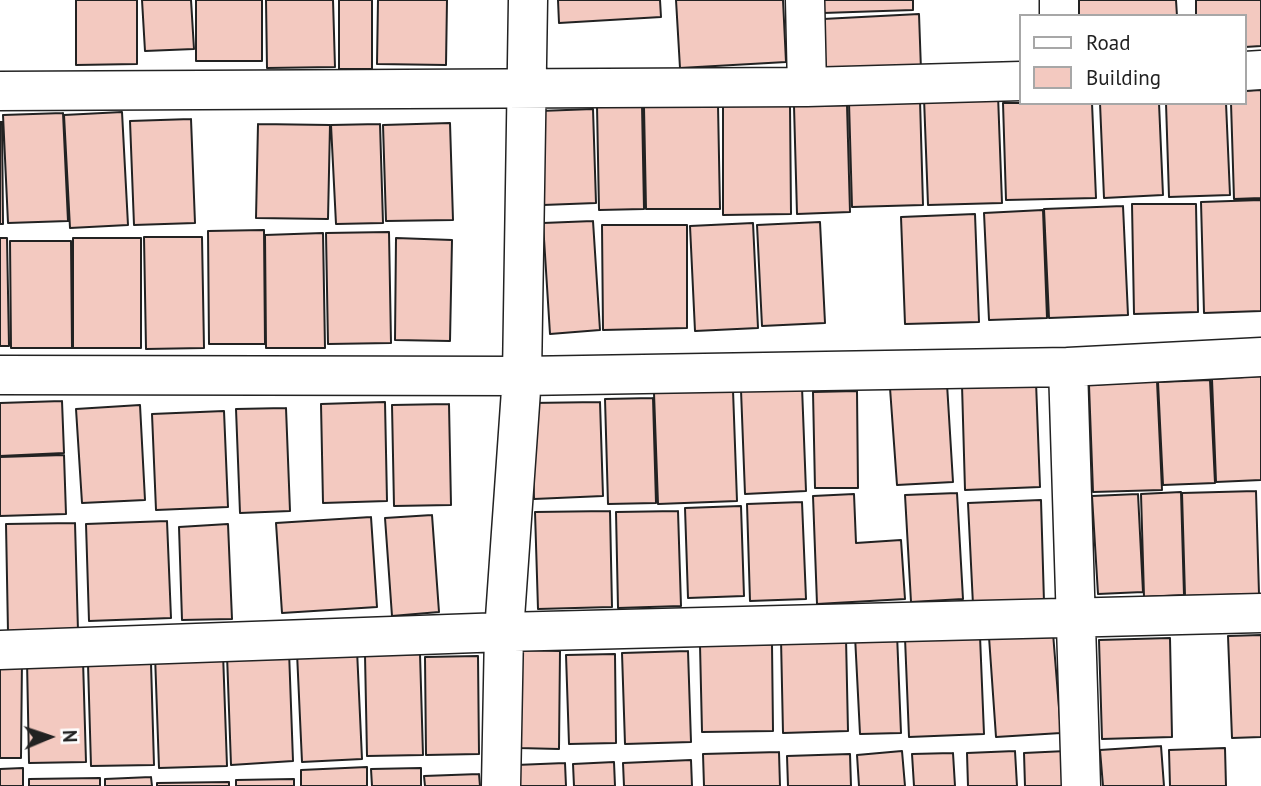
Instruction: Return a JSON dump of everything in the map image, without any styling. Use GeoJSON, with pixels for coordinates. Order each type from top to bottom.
{"type":"FeatureCollection","features":[{"type":"Feature","properties":{"kind":"street"},"geometry":{"type":"LineString","coordinates":[[501,786],[504,632],[522,376],[528,0]]}},
{"type":"Feature","properties":{"kind":"street"},"geometry":{"type":"LineString","coordinates":[[805,0],[807,87]]}},
{"type":"Feature","properties":{"kind":"street"},"geometry":{"type":"LineString","coordinates":[[0,91],[807,87],[1020,81]]}},
{"type":"Feature","properties":{"kind":"street"},"geometry":{"type":"LineString","coordinates":[[0,375],[522,376],[1068,367],[1261,357]]}},
{"type":"Feature","properties":{"kind":"street"},"geometry":{"type":"LineString","coordinates":[[1068,367],[1081,786]]}},
{"type":"Feature","properties":{"kind":"street"},"geometry":{"type":"LineString","coordinates":[[0,650],[504,632],[1077,620],[1261,613]]}},
{"type":"Feature","properties":{"kind":"building"},"geometry":{"type":"Polygon","coordinates":[[[76,0],[137,0],[137,64],[76,65],[76,0]]]}},
{"type":"Feature","properties":{"kind":"building"},"geometry":{"type":"Polygon","coordinates":[[[142,0],[191,0],[194,49],[145,51],[142,0]]]}},
{"type":"Feature","properties":{"kind":"building"},"geometry":{"type":"Polygon","coordinates":[[[196,0],[262,0],[262,61],[196,61],[196,0]]]}},
{"type":"Feature","properties":{"kind":"building"},"geometry":{"type":"Polygon","coordinates":[[[266,0],[333,0],[335,67],[267,68],[266,0]]]}},
{"type":"Feature","properties":{"kind":"building"},"geometry":{"type":"Polygon","coordinates":[[[339,0],[372,0],[372,69],[339,69],[339,0]]]}},
{"type":"Feature","properties":{"kind":"building"},"geometry":{"type":"Polygon","coordinates":[[[378,0],[447,0],[446,65],[377,64],[378,0]]]}},
{"type":"Feature","properties":{"kind":"building"},"geometry":{"type":"Polygon","coordinates":[[[558,0],[660,0],[661,17],[559,23],[558,0]]]}},
{"type":"Feature","properties":{"kind":"building"},"geometry":{"type":"Polygon","coordinates":[[[676,0],[783,0],[786,62],[680,68],[676,0]]]}},
{"type":"Feature","properties":{"kind":"building"},"geometry":{"type":"Polygon","coordinates":[[[822,0],[913,0],[913,10],[823,13],[822,0]]]}},
{"type":"Feature","properties":{"kind":"building"},"geometry":{"type":"Polygon","coordinates":[[[1079,0],[1176,0],[1177,14],[1079,14],[1079,0]]]}},
{"type":"Feature","properties":{"kind":"building"},"geometry":{"type":"Polygon","coordinates":[[[1196,0],[1261,0],[1261,46],[1247,47],[1247,14],[1196,14],[1196,0]]]}},
{"type":"Feature","properties":{"kind":"building"},"geometry":{"type":"Polygon","coordinates":[[[919,14],[921,70],[826,75],[823,19],[919,14]]]}},
{"type":"Feature","properties":{"kind":"building"},"geometry":{"type":"Polygon","coordinates":[[[1261,90],[1261,198],[1234,199],[1231,105],[1247,105],[1247,91],[1261,90]]]}},
{"type":"Feature","properties":{"kind":"building"},"geometry":{"type":"Polygon","coordinates":[[[998,95],[1002,203],[928,205],[924,98],[998,95]]]}},
{"type":"Feature","properties":{"kind":"building"},"geometry":{"type":"Polygon","coordinates":[[[920,100],[923,205],[852,207],[849,102],[920,100]]]}},
{"type":"Feature","properties":{"kind":"building"},"geometry":{"type":"Polygon","coordinates":[[[1003,103],[1092,105],[1096,198],[1006,200],[1003,103]]]}},
{"type":"Feature","properties":{"kind":"building"},"geometry":{"type":"Polygon","coordinates":[[[642,105],[644,209],[599,210],[597,106],[642,105]]]}},
{"type":"Feature","properties":{"kind":"building"},"geometry":{"type":"Polygon","coordinates":[[[718,105],[720,209],[646,209],[644,107],[718,105]]]}},
{"type":"Feature","properties":{"kind":"building"},"geometry":{"type":"Polygon","coordinates":[[[723,105],[790,105],[791,214],[723,215],[723,105]]]}},
{"type":"Feature","properties":{"kind":"building"},"geometry":{"type":"Polygon","coordinates":[[[847,105],[850,212],[797,214],[794,106],[847,105]]]}},
{"type":"Feature","properties":{"kind":"building"},"geometry":{"type":"Polygon","coordinates":[[[1100,105],[1159,105],[1163,195],[1104,198],[1100,105]]]}},
{"type":"Feature","properties":{"kind":"building"},"geometry":{"type":"Polygon","coordinates":[[[1166,105],[1226,105],[1230,195],[1169,197],[1166,105]]]}},
{"type":"Feature","properties":{"kind":"building"},"geometry":{"type":"Polygon","coordinates":[[[593,109],[596,203],[543,205],[540,111],[593,109]]]}},
{"type":"Feature","properties":{"kind":"building"},"geometry":{"type":"Polygon","coordinates":[[[122,112],[128,225],[70,228],[64,115],[122,112]]]}},
{"type":"Feature","properties":{"kind":"building"},"geometry":{"type":"Polygon","coordinates":[[[63,113],[68,221],[8,223],[3,115],[63,113]]]}},
{"type":"Feature","properties":{"kind":"building"},"geometry":{"type":"Polygon","coordinates":[[[191,119],[195,223],[134,225],[130,121],[191,119]]]}},
{"type":"Feature","properties":{"kind":"building"},"geometry":{"type":"Polygon","coordinates":[[[2,122],[3,224],[0,224],[2,122]]]}},
{"type":"Feature","properties":{"kind":"building"},"geometry":{"type":"Polygon","coordinates":[[[450,123],[453,220],[386,221],[383,125],[450,123]]]}},
{"type":"Feature","properties":{"kind":"building"},"geometry":{"type":"Polygon","coordinates":[[[258,124],[330,125],[328,219],[256,218],[258,124]]]}},
{"type":"Feature","properties":{"kind":"building"},"geometry":{"type":"Polygon","coordinates":[[[380,124],[383,223],[336,224],[331,125],[380,124]]]}},
{"type":"Feature","properties":{"kind":"building"},"geometry":{"type":"Polygon","coordinates":[[[1261,200],[1261,311],[1204,313],[1201,202],[1261,200]]]}},
{"type":"Feature","properties":{"kind":"building"},"geometry":{"type":"Polygon","coordinates":[[[1132,204],[1196,204],[1198,312],[1134,314],[1132,204]]]}},
{"type":"Feature","properties":{"kind":"building"},"geometry":{"type":"Polygon","coordinates":[[[1123,206],[1128,315],[1049,318],[1044,209],[1123,206]]]}},
{"type":"Feature","properties":{"kind":"building"},"geometry":{"type":"Polygon","coordinates":[[[1043,210],[1047,318],[989,320],[984,213],[1043,210]]]}},
{"type":"Feature","properties":{"kind":"building"},"geometry":{"type":"Polygon","coordinates":[[[975,214],[979,322],[905,324],[901,217],[975,214]]]}},
{"type":"Feature","properties":{"kind":"building"},"geometry":{"type":"Polygon","coordinates":[[[593,221],[600,330],[550,334],[543,223],[593,221]]]}},
{"type":"Feature","properties":{"kind":"building"},"geometry":{"type":"Polygon","coordinates":[[[820,222],[825,323],[762,326],[757,225],[820,222]]]}},
{"type":"Feature","properties":{"kind":"building"},"geometry":{"type":"Polygon","coordinates":[[[753,223],[758,328],[695,331],[690,226],[753,223]]]}},
{"type":"Feature","properties":{"kind":"building"},"geometry":{"type":"Polygon","coordinates":[[[602,225],[687,225],[687,328],[603,330],[602,225]]]}},
{"type":"Feature","properties":{"kind":"building"},"geometry":{"type":"Polygon","coordinates":[[[264,230],[265,344],[209,344],[208,231],[264,230]]]}},
{"type":"Feature","properties":{"kind":"building"},"geometry":{"type":"Polygon","coordinates":[[[389,232],[391,343],[328,344],[326,233],[389,232]]]}},
{"type":"Feature","properties":{"kind":"building"},"geometry":{"type":"Polygon","coordinates":[[[323,233],[325,348],[266,348],[265,235],[323,233]]]}},
{"type":"Feature","properties":{"kind":"building"},"geometry":{"type":"Polygon","coordinates":[[[144,237],[202,237],[204,348],[146,349],[144,237]]]}},
{"type":"Feature","properties":{"kind":"building"},"geometry":{"type":"Polygon","coordinates":[[[0,238],[7,238],[9,346],[0,346],[0,238]]]}},
{"type":"Feature","properties":{"kind":"building"},"geometry":{"type":"Polygon","coordinates":[[[73,238],[141,238],[141,348],[73,348],[73,238]]]}},
{"type":"Feature","properties":{"kind":"building"},"geometry":{"type":"Polygon","coordinates":[[[396,238],[452,240],[450,341],[395,340],[396,238]]]}},
{"type":"Feature","properties":{"kind":"building"},"geometry":{"type":"Polygon","coordinates":[[[10,241],[71,241],[72,348],[11,348],[10,241]]]}},
{"type":"Feature","properties":{"kind":"building"},"geometry":{"type":"Polygon","coordinates":[[[1261,376],[1261,480],[1216,482],[1212,379],[1261,376]]]}},
{"type":"Feature","properties":{"kind":"building"},"geometry":{"type":"Polygon","coordinates":[[[1210,380],[1215,483],[1163,485],[1158,382],[1210,380]]]}},
{"type":"Feature","properties":{"kind":"building"},"geometry":{"type":"Polygon","coordinates":[[[1157,381],[1162,490],[1093,492],[1089,385],[1157,381]]]}},
{"type":"Feature","properties":{"kind":"building"},"geometry":{"type":"Polygon","coordinates":[[[1036,382],[1040,487],[965,490],[962,385],[1036,382]]]}},
{"type":"Feature","properties":{"kind":"building"},"geometry":{"type":"Polygon","coordinates":[[[947,384],[953,482],[897,485],[890,388],[947,384]]]}},
{"type":"Feature","properties":{"kind":"building"},"geometry":{"type":"Polygon","coordinates":[[[802,387],[806,491],[745,494],[741,390],[802,387]]]}},
{"type":"Feature","properties":{"kind":"building"},"geometry":{"type":"Polygon","coordinates":[[[733,390],[737,501],[658,504],[654,393],[733,390]]]}},
{"type":"Feature","properties":{"kind":"building"},"geometry":{"type":"Polygon","coordinates":[[[857,391],[858,488],[815,488],[813,392],[857,391]]]}},
{"type":"Feature","properties":{"kind":"building"},"geometry":{"type":"Polygon","coordinates":[[[653,398],[656,503],[608,504],[605,399],[653,398]]]}},
{"type":"Feature","properties":{"kind":"building"},"geometry":{"type":"Polygon","coordinates":[[[62,401],[64,453],[0,456],[0,403],[62,401]]]}},
{"type":"Feature","properties":{"kind":"building"},"geometry":{"type":"Polygon","coordinates":[[[385,402],[387,501],[323,503],[321,404],[385,402]]]}},
{"type":"Feature","properties":{"kind":"building"},"geometry":{"type":"Polygon","coordinates":[[[600,402],[603,496],[534,499],[531,403],[600,402]]]}},
{"type":"Feature","properties":{"kind":"building"},"geometry":{"type":"Polygon","coordinates":[[[449,404],[451,505],[394,506],[392,405],[449,404]]]}},
{"type":"Feature","properties":{"kind":"building"},"geometry":{"type":"Polygon","coordinates":[[[140,405],[145,500],[82,503],[76,409],[140,405]]]}},
{"type":"Feature","properties":{"kind":"building"},"geometry":{"type":"Polygon","coordinates":[[[286,408],[290,511],[240,513],[236,409],[286,408]]]}},
{"type":"Feature","properties":{"kind":"building"},"geometry":{"type":"Polygon","coordinates":[[[224,411],[228,507],[156,510],[152,414],[224,411]]]}},
{"type":"Feature","properties":{"kind":"building"},"geometry":{"type":"Polygon","coordinates":[[[64,455],[66,514],[0,516],[0,457],[64,455]]]}},
{"type":"Feature","properties":{"kind":"building"},"geometry":{"type":"Polygon","coordinates":[[[1256,491],[1259,594],[1185,596],[1182,493],[1256,491]]]}},
{"type":"Feature","properties":{"kind":"building"},"geometry":{"type":"Polygon","coordinates":[[[1181,492],[1184,595],[1144,597],[1141,494],[1181,492]]]}},
{"type":"Feature","properties":{"kind":"building"},"geometry":{"type":"Polygon","coordinates":[[[957,493],[963,599],[911,602],[905,495],[957,493]]]}},
{"type":"Feature","properties":{"kind":"building"},"geometry":{"type":"Polygon","coordinates":[[[854,494],[856,543],[901,540],[905,599],[817,604],[813,496],[854,494]]]}},
{"type":"Feature","properties":{"kind":"building"},"geometry":{"type":"Polygon","coordinates":[[[1138,494],[1143,592],[1098,594],[1092,496],[1138,494]]]}},
{"type":"Feature","properties":{"kind":"building"},"geometry":{"type":"Polygon","coordinates":[[[1041,500],[1044,602],[973,605],[968,503],[1041,500]]]}},
{"type":"Feature","properties":{"kind":"building"},"geometry":{"type":"Polygon","coordinates":[[[802,502],[806,599],[750,601],[747,504],[802,502]]]}},
{"type":"Feature","properties":{"kind":"building"},"geometry":{"type":"Polygon","coordinates":[[[741,506],[744,596],[688,598],[685,508],[741,506]]]}},
{"type":"Feature","properties":{"kind":"building"},"geometry":{"type":"Polygon","coordinates":[[[610,511],[612,607],[538,609],[535,512],[610,511]]]}},
{"type":"Feature","properties":{"kind":"building"},"geometry":{"type":"Polygon","coordinates":[[[678,511],[681,606],[618,608],[616,512],[678,511]]]}},
{"type":"Feature","properties":{"kind":"building"},"geometry":{"type":"Polygon","coordinates":[[[432,515],[439,612],[392,616],[385,518],[432,515]]]}},
{"type":"Feature","properties":{"kind":"building"},"geometry":{"type":"Polygon","coordinates":[[[371,517],[377,607],[282,613],[276,523],[371,517]]]}},
{"type":"Feature","properties":{"kind":"building"},"geometry":{"type":"Polygon","coordinates":[[[167,521],[171,618],[89,621],[86,524],[167,521]]]}},
{"type":"Feature","properties":{"kind":"building"},"geometry":{"type":"Polygon","coordinates":[[[75,523],[78,631],[8,632],[6,524],[75,523]]]}},
{"type":"Feature","properties":{"kind":"building"},"geometry":{"type":"Polygon","coordinates":[[[228,524],[232,619],[182,620],[179,527],[228,524]]]}},
{"type":"Feature","properties":{"kind":"building"},"geometry":{"type":"Polygon","coordinates":[[[1053,633],[1061,733],[996,737],[989,637],[1053,633]]]}},
{"type":"Feature","properties":{"kind":"building"},"geometry":{"type":"Polygon","coordinates":[[[897,634],[901,733],[860,734],[855,636],[897,634]]]}},
{"type":"Feature","properties":{"kind":"building"},"geometry":{"type":"Polygon","coordinates":[[[1261,635],[1261,737],[1232,738],[1228,636],[1261,635]]]}},
{"type":"Feature","properties":{"kind":"building"},"geometry":{"type":"Polygon","coordinates":[[[980,636],[984,734],[909,737],[905,638],[980,636]]]}},
{"type":"Feature","properties":{"kind":"building"},"geometry":{"type":"Polygon","coordinates":[[[846,638],[848,731],[783,733],[781,639],[846,638]]]}},
{"type":"Feature","properties":{"kind":"building"},"geometry":{"type":"Polygon","coordinates":[[[1170,638],[1172,737],[1102,739],[1099,640],[1170,638]]]}},
{"type":"Feature","properties":{"kind":"building"},"geometry":{"type":"Polygon","coordinates":[[[772,644],[773,731],[702,732],[700,645],[772,644]]]}},
{"type":"Feature","properties":{"kind":"building"},"geometry":{"type":"Polygon","coordinates":[[[357,650],[362,759],[302,762],[297,653],[357,650]]]}},
{"type":"Feature","properties":{"kind":"building"},"geometry":{"type":"Polygon","coordinates":[[[519,650],[560,651],[559,749],[518,748],[519,650]]]}},
{"type":"Feature","properties":{"kind":"building"},"geometry":{"type":"Polygon","coordinates":[[[289,651],[293,761],[231,765],[227,655],[289,651]]]}},
{"type":"Feature","properties":{"kind":"building"},"geometry":{"type":"Polygon","coordinates":[[[688,651],[691,742],[625,744],[622,653],[688,651]]]}},
{"type":"Feature","properties":{"kind":"building"},"geometry":{"type":"Polygon","coordinates":[[[223,653],[227,766],[159,768],[155,655],[223,653]]]}},
{"type":"Feature","properties":{"kind":"building"},"geometry":{"type":"Polygon","coordinates":[[[420,654],[423,755],[367,756],[365,655],[420,654]]]}},
{"type":"Feature","properties":{"kind":"building"},"geometry":{"type":"Polygon","coordinates":[[[615,654],[616,743],[569,744],[566,655],[615,654]]]}},
{"type":"Feature","properties":{"kind":"building"},"geometry":{"type":"Polygon","coordinates":[[[478,656],[479,754],[426,755],[425,657],[478,656]]]}},
{"type":"Feature","properties":{"kind":"building"},"geometry":{"type":"Polygon","coordinates":[[[0,659],[22,659],[21,758],[0,758],[0,659]]]}},
{"type":"Feature","properties":{"kind":"building"},"geometry":{"type":"Polygon","coordinates":[[[83,660],[86,762],[29,763],[27,661],[83,660]]]}},
{"type":"Feature","properties":{"kind":"building"},"geometry":{"type":"Polygon","coordinates":[[[151,663],[154,765],[91,766],[88,664],[151,663]]]}},
{"type":"Feature","properties":{"kind":"building"},"geometry":{"type":"Polygon","coordinates":[[[1161,746],[1164,786],[1103,786],[1100,750],[1161,746]]]}},
{"type":"Feature","properties":{"kind":"building"},"geometry":{"type":"Polygon","coordinates":[[[1225,748],[1226,786],[1170,786],[1169,750],[1225,748]]]}},
{"type":"Feature","properties":{"kind":"building"},"geometry":{"type":"Polygon","coordinates":[[[902,751],[905,786],[859,786],[857,755],[902,751]]]}},
{"type":"Feature","properties":{"kind":"building"},"geometry":{"type":"Polygon","coordinates":[[[1015,751],[1017,786],[968,786],[967,753],[1015,751]]]}},
{"type":"Feature","properties":{"kind":"building"},"geometry":{"type":"Polygon","coordinates":[[[1066,751],[1066,786],[1025,786],[1024,753],[1066,751]]]}},
{"type":"Feature","properties":{"kind":"building"},"geometry":{"type":"Polygon","coordinates":[[[779,752],[780,786],[704,786],[703,754],[779,752]]]}},
{"type":"Feature","properties":{"kind":"building"},"geometry":{"type":"Polygon","coordinates":[[[953,753],[955,786],[914,786],[912,754],[953,753]]]}},
{"type":"Feature","properties":{"kind":"building"},"geometry":{"type":"Polygon","coordinates":[[[850,754],[851,786],[788,786],[787,756],[850,754]]]}},
{"type":"Feature","properties":{"kind":"building"},"geometry":{"type":"Polygon","coordinates":[[[691,760],[692,786],[624,786],[623,763],[691,760]]]}},
{"type":"Feature","properties":{"kind":"building"},"geometry":{"type":"Polygon","coordinates":[[[614,762],[615,786],[574,786],[573,764],[614,762]]]}},
{"type":"Feature","properties":{"kind":"building"},"geometry":{"type":"Polygon","coordinates":[[[565,763],[566,786],[517,786],[516,765],[565,763]]]}},
{"type":"Feature","properties":{"kind":"building"},"geometry":{"type":"Polygon","coordinates":[[[367,767],[367,786],[301,786],[301,770],[367,767]]]}},
{"type":"Feature","properties":{"kind":"building"},"geometry":{"type":"Polygon","coordinates":[[[23,768],[23,786],[0,786],[0,769],[23,768]]]}},
{"type":"Feature","properties":{"kind":"building"},"geometry":{"type":"Polygon","coordinates":[[[421,768],[421,786],[372,786],[371,769],[421,768]]]}},
{"type":"Feature","properties":{"kind":"building"},"geometry":{"type":"Polygon","coordinates":[[[479,774],[480,786],[425,786],[424,776],[479,774]]]}},
{"type":"Feature","properties":{"kind":"building"},"geometry":{"type":"Polygon","coordinates":[[[151,777],[152,786],[105,786],[105,779],[151,777]]]}},
{"type":"Feature","properties":{"kind":"building"},"geometry":{"type":"Polygon","coordinates":[[[100,778],[100,786],[29,786],[29,779],[100,778]]]}},
{"type":"Feature","properties":{"kind":"building"},"geometry":{"type":"Polygon","coordinates":[[[294,779],[294,786],[236,786],[236,780],[294,779]]]}},
{"type":"Feature","properties":{"kind":"building"},"geometry":{"type":"Polygon","coordinates":[[[229,782],[229,786],[157,786],[157,783],[229,782]]]}}]}
